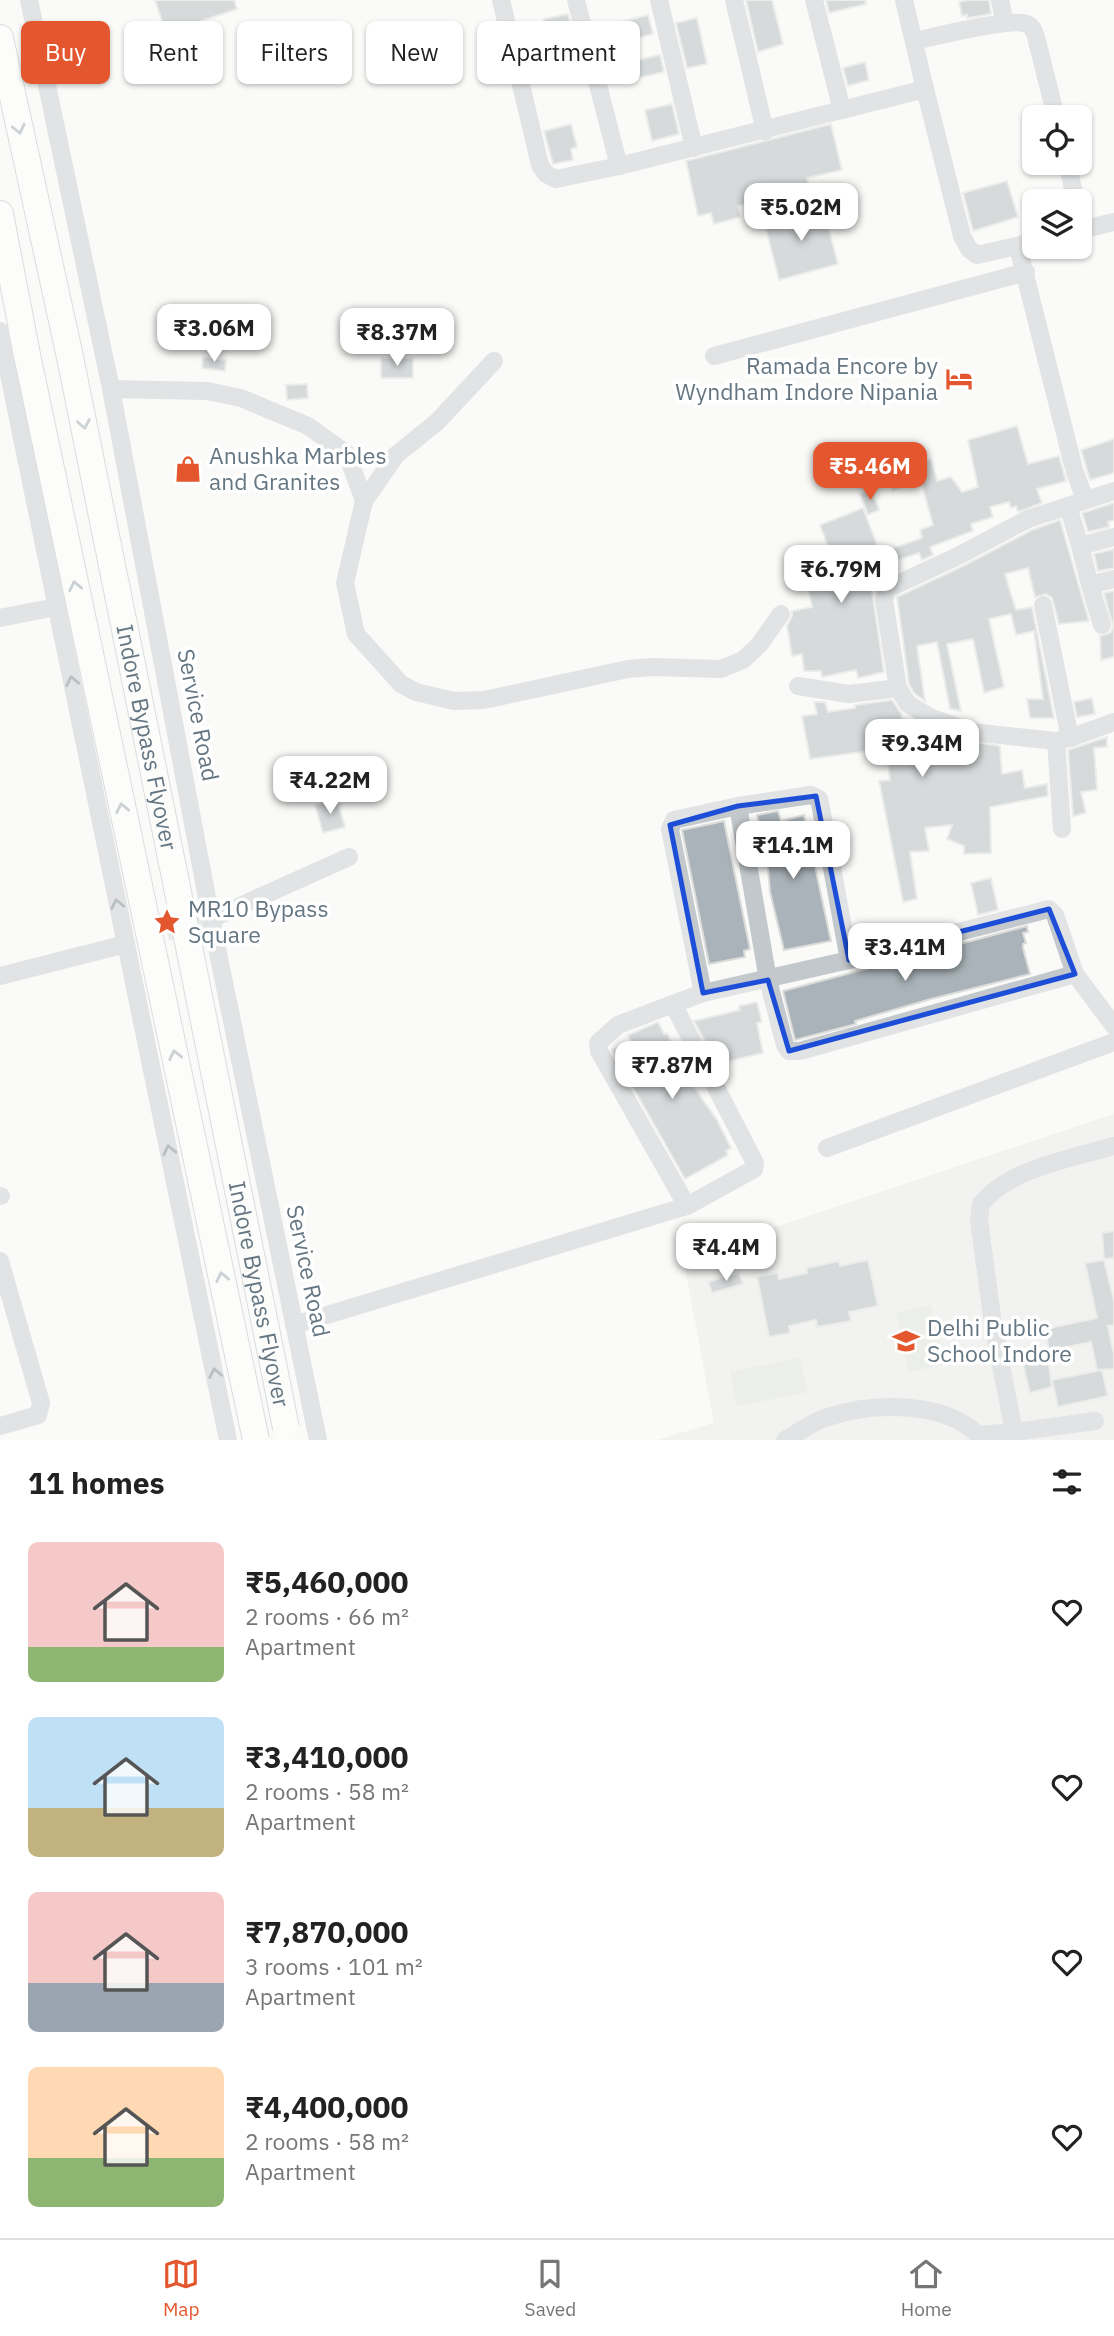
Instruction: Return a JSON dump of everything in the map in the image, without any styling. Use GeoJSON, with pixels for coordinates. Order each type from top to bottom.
{"type":"FeatureCollection","features":[{"type":"Feature","properties":{"kind":"highway","name":"Indore Bypass Flyover"},"geometry":{"type":"LineString","coordinates":[[0,38],[70,357],[287,1434]]}},
{"type":"Feature","properties":{"kind":"highway","name":"Indore Bypass Flyover"},"geometry":{"type":"LineString","coordinates":[[0,214],[27,355],[256,1440]]}},
{"type":"Feature","properties":{"kind":"street","name":"Service Road"},"geometry":{"type":"LineString","coordinates":[[29,0],[111,389],[211,919],[317,1440]]}},
{"type":"Feature","properties":{"kind":"street"},"geometry":{"type":"LineString","coordinates":[[501,0],[540,165],[546,174],[556,179],[765,131],[925,89]]}},
{"type":"Feature","properties":{"kind":"street"},"geometry":{"type":"LineString","coordinates":[[576,0],[619,166]]}},
{"type":"Feature","properties":{"kind":"street"},"geometry":{"type":"LineString","coordinates":[[659,0],[694,148]]}},
{"type":"Feature","properties":{"kind":"street"},"geometry":{"type":"LineString","coordinates":[[734,0],[765,131]]}},
{"type":"Feature","properties":{"kind":"street"},"geometry":{"type":"LineString","coordinates":[[814,0],[842,110]]}},
{"type":"Feature","properties":{"kind":"street"},"geometry":{"type":"LineString","coordinates":[[904,0],[962,236],[969,249],[977,255],[1022,245]]}},
{"type":"Feature","properties":{"kind":"street"},"geometry":{"type":"LineString","coordinates":[[1000,0],[1006,23]]}},
{"type":"Feature","properties":{"kind":"street"},"geometry":{"type":"LineString","coordinates":[[914,41],[1006,23],[1025,23],[1034,30],[1053,105]]}},
{"type":"Feature","properties":{"kind":"street"},"geometry":{"type":"LineString","coordinates":[[1092,223],[1114,222]]}},
{"type":"Feature","properties":{"kind":"street"},"geometry":{"type":"LineString","coordinates":[[1026,259],[1026,272],[1074,469],[1080,546],[1102,625]]}},
{"type":"Feature","properties":{"kind":"street"},"geometry":{"type":"LineString","coordinates":[[714,356],[1026,272]]}},
{"type":"Feature","properties":{"kind":"street"},"geometry":{"type":"LineString","coordinates":[[0,331],[228,1440]]}},
{"type":"Feature","properties":{"kind":"street"},"geometry":{"type":"LineString","coordinates":[[494,361],[437,422],[396,455],[364,501],[345,583],[356,634],[401,684],[416,692],[454,701],[484,700],[628,669],[721,669],[743,660],[759,646],[781,614]]}},
{"type":"Feature","properties":{"kind":"street"},"geometry":{"type":"LineString","coordinates":[[111,389],[206,391],[241,398],[308,426],[347,454],[364,501]]}},
{"type":"Feature","properties":{"kind":"street"},"geometry":{"type":"LineString","coordinates":[[1114,491],[1028,519],[887,589],[884,600],[898,688],[908,704],[932,718],[972,732],[1063,740],[1114,722]]}},
{"type":"Feature","properties":{"kind":"street"},"geometry":{"type":"LineString","coordinates":[[1080,546],[1114,537]]}},
{"type":"Feature","properties":{"kind":"street"},"geometry":{"type":"LineString","coordinates":[[1090,585],[1114,579]]}},
{"type":"Feature","properties":{"kind":"street"},"geometry":{"type":"LineString","coordinates":[[1043,605],[1063,740],[1062,829]]}},
{"type":"Feature","properties":{"kind":"street"},"geometry":{"type":"LineString","coordinates":[[0,618],[57,607]]}},
{"type":"Feature","properties":{"kind":"street"},"geometry":{"type":"LineString","coordinates":[[798,686],[849,694],[898,688]]}},
{"type":"Feature","properties":{"kind":"street"},"geometry":{"type":"LineString","coordinates":[[704,993],[670,825],[674,820],[738,806],[811,795],[819,799],[849,960]]}},
{"type":"Feature","properties":{"kind":"street"},"geometry":{"type":"LineString","coordinates":[[738,806],[768,980],[785,1045],[789,1051],[794,1052],[1075,974]]}},
{"type":"Feature","properties":{"kind":"street"},"geometry":{"type":"LineString","coordinates":[[211,919],[349,858]]}},
{"type":"Feature","properties":{"kind":"street"},"geometry":{"type":"LineString","coordinates":[[687,1206],[599,1051],[598,1043],[618,1025],[704,993],[768,980],[1049,909],[1055,915],[1075,974],[1114,1026]]}},
{"type":"Feature","properties":{"kind":"street"},"geometry":{"type":"LineString","coordinates":[[0,976],[126,944]]}},
{"type":"Feature","properties":{"kind":"street"},"geometry":{"type":"LineString","coordinates":[[294,1325],[687,1206],[752,1172],[755,1163],[673,1004]]}},
{"type":"Feature","properties":{"kind":"street"},"geometry":{"type":"LineString","coordinates":[[827,1148],[1114,1042]]}},
{"type":"Feature","properties":{"kind":"street"},"geometry":{"type":"LineString","coordinates":[[1014,1436],[993,1324],[979,1220],[981,1204],[1001,1185],[1046,1165],[1114,1146]]}},
{"type":"Feature","properties":{"kind":"street"},"geometry":{"type":"LineString","coordinates":[[0,1261],[41,1403],[38,1415],[0,1426]]}},
{"type":"Feature","properties":{"kind":"street"},"geometry":{"type":"LineString","coordinates":[[785,1440],[827,1417],[881,1407],[936,1412],[970,1428],[980,1437],[1014,1436],[1095,1421]]}},
{"type":"Feature","properties":{"kind":"highlighted area"},"geometry":{"type":"Polygon","coordinates":[[[816,796],[849,960],[1049,909],[1075,974],[789,1051],[768,980],[703,993],[670,825],[738,806],[816,796]]]}},
{"type":"Feature","properties":{"kind":"shaded area","name":"Delhi Public School Indore"},"geometry":{"type":"Polygon","coordinates":[[[1114,1114],[1114,1440],[657,1440],[714,1423],[683,1258],[1114,1114]]]}},
{"type":"Feature","properties":{"kind":"shaded area"},"geometry":{"type":"Polygon","coordinates":[[[931,1305],[945,1364],[909,1372],[896,1313],[931,1305]]]}},
{"type":"Feature","properties":{"kind":"shaded area"},"geometry":{"type":"Polygon","coordinates":[[[800,1358],[807,1392],[737,1406],[730,1372],[800,1358]]]}},
{"type":"Feature","properties":{"kind":"building"},"geometry":{"type":"Polygon","coordinates":[[[155,0],[234,0],[237,9],[202,21],[162,21],[155,0]]]}},
{"type":"Feature","properties":{"kind":"building"},"geometry":{"type":"Polygon","coordinates":[[[746,0],[772,0],[783,44],[758,52],[746,0]]]}},
{"type":"Feature","properties":{"kind":"building"},"geometry":{"type":"Polygon","coordinates":[[[826,0],[865,0],[866,4],[829,13],[826,0]]]}},
{"type":"Feature","properties":{"kind":"building"},"geometry":{"type":"Polygon","coordinates":[[[989,0],[991,14],[967,18],[967,15],[962,16],[959,2],[989,0]]]}},
{"type":"Feature","properties":{"kind":"building"},"geometry":{"type":"Polygon","coordinates":[[[568,14],[570,21],[544,21],[568,14]]]}},
{"type":"Feature","properties":{"kind":"building"},"geometry":{"type":"Polygon","coordinates":[[[648,15],[653,34],[640,37],[640,21],[625,21],[648,15]]]}},
{"type":"Feature","properties":{"kind":"building"},"geometry":{"type":"Polygon","coordinates":[[[697,18],[707,64],[687,68],[676,23],[697,18]]]}},
{"type":"Feature","properties":{"kind":"building"},"geometry":{"type":"Polygon","coordinates":[[[660,55],[664,72],[640,78],[640,60],[660,55]]]}},
{"type":"Feature","properties":{"kind":"building"},"geometry":{"type":"Polygon","coordinates":[[[865,62],[869,80],[848,86],[843,68],[865,62]]]}},
{"type":"Feature","properties":{"kind":"building"},"geometry":{"type":"Polygon","coordinates":[[[672,104],[679,134],[652,141],[645,110],[672,104]]]}},
{"type":"Feature","properties":{"kind":"building"},"geometry":{"type":"Polygon","coordinates":[[[571,124],[577,147],[571,149],[573,160],[553,164],[544,131],[571,124]]]}},
{"type":"Feature","properties":{"kind":"building"},"geometry":{"type":"Polygon","coordinates":[[[831,124],[842,170],[807,178],[810,188],[738,206],[741,217],[714,224],[711,213],[698,216],[686,161],[831,124]]]}},
{"type":"Feature","properties":{"kind":"building"},"geometry":{"type":"Polygon","coordinates":[[[1007,181],[1018,217],[973,231],[963,193],[1007,181]]]}},
{"type":"Feature","properties":{"kind":"building"},"geometry":{"type":"Polygon","coordinates":[[[823,205],[838,264],[779,280],[764,221],[823,205]]]}},
{"type":"Feature","properties":{"kind":"building"},"geometry":{"type":"Polygon","coordinates":[[[203,357],[226,360],[225,371],[202,368],[203,357]]]}},
{"type":"Feature","properties":{"kind":"building"},"geometry":{"type":"Polygon","coordinates":[[[381,358],[413,358],[413,378],[381,378],[381,358]]]}},
{"type":"Feature","properties":{"kind":"building"},"geometry":{"type":"Polygon","coordinates":[[[307,384],[308,398],[287,400],[286,385],[307,384]]]}},
{"type":"Feature","properties":{"kind":"building"},"geometry":{"type":"Polygon","coordinates":[[[1017,426],[1028,464],[1059,456],[1066,481],[1037,489],[1042,503],[1018,512],[1016,506],[1011,508],[1009,502],[990,507],[993,517],[971,524],[973,531],[930,547],[933,555],[922,560],[919,553],[894,561],[890,549],[922,538],[920,530],[933,525],[916,463],[931,459],[937,481],[951,477],[962,492],[978,487],[968,440],[1017,426]]]}},
{"type":"Feature","properties":{"kind":"building"},"geometry":{"type":"Polygon","coordinates":[[[1114,439],[1114,473],[1090,480],[1081,450],[1114,439]]]}},
{"type":"Feature","properties":{"kind":"building"},"geometry":{"type":"Polygon","coordinates":[[[895,462],[906,485],[893,491],[883,468],[895,462]]]}},
{"type":"Feature","properties":{"kind":"building"},"geometry":{"type":"Polygon","coordinates":[[[871,489],[879,510],[868,515],[860,494],[871,489]]]}},
{"type":"Feature","properties":{"kind":"building"},"geometry":{"type":"Polygon","coordinates":[[[1114,503],[1114,520],[1108,522],[1109,527],[1088,532],[1082,513],[1114,503]]]}},
{"type":"Feature","properties":{"kind":"building"},"geometry":{"type":"Polygon","coordinates":[[[863,508],[879,550],[886,547],[889,557],[873,562],[875,569],[866,573],[873,598],[884,672],[858,678],[856,670],[822,677],[821,671],[804,671],[802,654],[792,656],[787,626],[792,611],[812,607],[805,574],[836,568],[820,525],[863,508]]]}},
{"type":"Feature","properties":{"kind":"building"},"geometry":{"type":"Polygon","coordinates":[[[1060,520],[1089,621],[1059,624],[1052,598],[1046,594],[1035,597],[1028,568],[1005,574],[1016,610],[1032,607],[1054,718],[1030,718],[1027,699],[1043,699],[1034,631],[1016,635],[1011,614],[989,619],[1004,687],[984,693],[973,639],[947,644],[961,711],[950,709],[937,642],[917,646],[925,701],[914,693],[909,684],[897,597],[1032,530],[1060,520]]]}},
{"type":"Feature","properties":{"kind":"building"},"geometry":{"type":"Polygon","coordinates":[[[1114,549],[1114,568],[1098,571],[1094,554],[1114,549]]]}},
{"type":"Feature","properties":{"kind":"building"},"geometry":{"type":"Polygon","coordinates":[[[1114,591],[1114,657],[1101,660],[1100,636],[1110,633],[1113,627],[1104,593],[1114,591]]]}},
{"type":"Feature","properties":{"kind":"building"},"geometry":{"type":"Polygon","coordinates":[[[1092,698],[1095,714],[1077,717],[1074,702],[1092,698]]]}},
{"type":"Feature","properties":{"kind":"building"},"geometry":{"type":"Polygon","coordinates":[[[892,700],[901,713],[906,736],[926,733],[927,728],[949,738],[1000,746],[1002,774],[1022,770],[1025,788],[1047,784],[1048,796],[990,807],[991,853],[964,854],[964,846],[947,839],[952,825],[925,828],[929,851],[910,852],[917,899],[903,902],[879,781],[890,780],[887,757],[870,761],[870,751],[810,759],[802,716],[817,714],[814,702],[825,702],[828,712],[892,700]]]}},
{"type":"Feature","properties":{"kind":"building"},"geometry":{"type":"Polygon","coordinates":[[[1107,737],[1107,747],[1094,748],[1097,790],[1081,792],[1086,813],[1073,816],[1068,750],[1107,737]]]}},
{"type":"Feature","properties":{"kind":"building"},"geometry":{"type":"Polygon","coordinates":[[[337,799],[345,827],[323,833],[315,805],[337,799]]]}},
{"type":"Feature","properties":{"kind":"building"},"geometry":{"type":"Polygon","coordinates":[[[778,811],[781,821],[804,815],[831,941],[784,950],[770,892],[757,815],[778,811]]]}},
{"type":"Feature","properties":{"kind":"building"},"geometry":{"type":"Polygon","coordinates":[[[724,821],[750,949],[744,951],[745,957],[709,964],[682,830],[724,821]]]}},
{"type":"Feature","properties":{"kind":"building"},"geometry":{"type":"Polygon","coordinates":[[[991,878],[998,910],[978,915],[971,883],[991,878]]]}},
{"type":"Feature","properties":{"kind":"building"},"geometry":{"type":"Polygon","coordinates":[[[1027,926],[1028,932],[1023,933],[1026,943],[1023,948],[1030,974],[931,999],[855,1021],[856,1024],[795,1040],[783,991],[1027,926]]]}},
{"type":"Feature","properties":{"kind":"building"},"geometry":{"type":"Polygon","coordinates":[[[757,1002],[762,1022],[757,1023],[763,1053],[717,1064],[694,1021],[740,1010],[739,1006],[757,1002]]]}},
{"type":"Feature","properties":{"kind":"building"},"geometry":{"type":"Polygon","coordinates":[[[658,1022],[664,1034],[667,1033],[689,1080],[717,1120],[731,1148],[726,1151],[728,1155],[685,1179],[631,1084],[635,1083],[625,1065],[621,1067],[612,1050],[631,1041],[628,1035],[658,1022]]]}},
{"type":"Feature","properties":{"kind":"building"},"geometry":{"type":"Polygon","coordinates":[[[1114,1231],[1114,1258],[1104,1259],[1102,1233],[1114,1231]]]}},
{"type":"Feature","properties":{"kind":"building"},"geometry":{"type":"Polygon","coordinates":[[[868,1260],[878,1306],[849,1312],[851,1321],[817,1327],[816,1320],[789,1326],[790,1333],[769,1337],[757,1277],[778,1273],[779,1279],[807,1273],[806,1268],[839,1261],[840,1266],[868,1260]]]}},
{"type":"Feature","properties":{"kind":"building"},"geometry":{"type":"Polygon","coordinates":[[[1104,1260],[1114,1300],[1114,1325],[1108,1326],[1114,1369],[1097,1370],[1091,1342],[1049,1351],[1045,1329],[1097,1318],[1085,1263],[1104,1260]]]}},
{"type":"Feature","properties":{"kind":"building"},"geometry":{"type":"Polygon","coordinates":[[[739,1272],[743,1284],[712,1293],[708,1282],[739,1272]]]}},
{"type":"Feature","properties":{"kind":"building"},"geometry":{"type":"Polygon","coordinates":[[[1047,1351],[1052,1387],[1030,1393],[1020,1353],[1047,1351]]]}},
{"type":"Feature","properties":{"kind":"building"},"geometry":{"type":"Polygon","coordinates":[[[1102,1370],[1108,1396],[1058,1407],[1052,1380],[1102,1370]]]}},
{"type":"Feature","properties":{"kind":"tunnel"},"geometry":{"type":"LineString","coordinates":[[141,940],[211,919]]}},
{"type":"Feature","properties":{"kind":"place","name":"Ramada Encore by Wyndham Indore Nipania"},"geometry":{"type":"Point","coordinates":[959,379]}},
{"type":"Feature","properties":{"kind":"place","name":"Anushka Marbles and Granites"},"geometry":{"type":"Point","coordinates":[188,469]}},
{"type":"Feature","properties":{"kind":"place","name":"MR10 Bypass Square"},"geometry":{"type":"Point","coordinates":[167,922]}},
{"type":"Feature","properties":{"kind":"place","name":"Delhi Public School Indore"},"geometry":{"type":"Point","coordinates":[906,1341]}}]}
